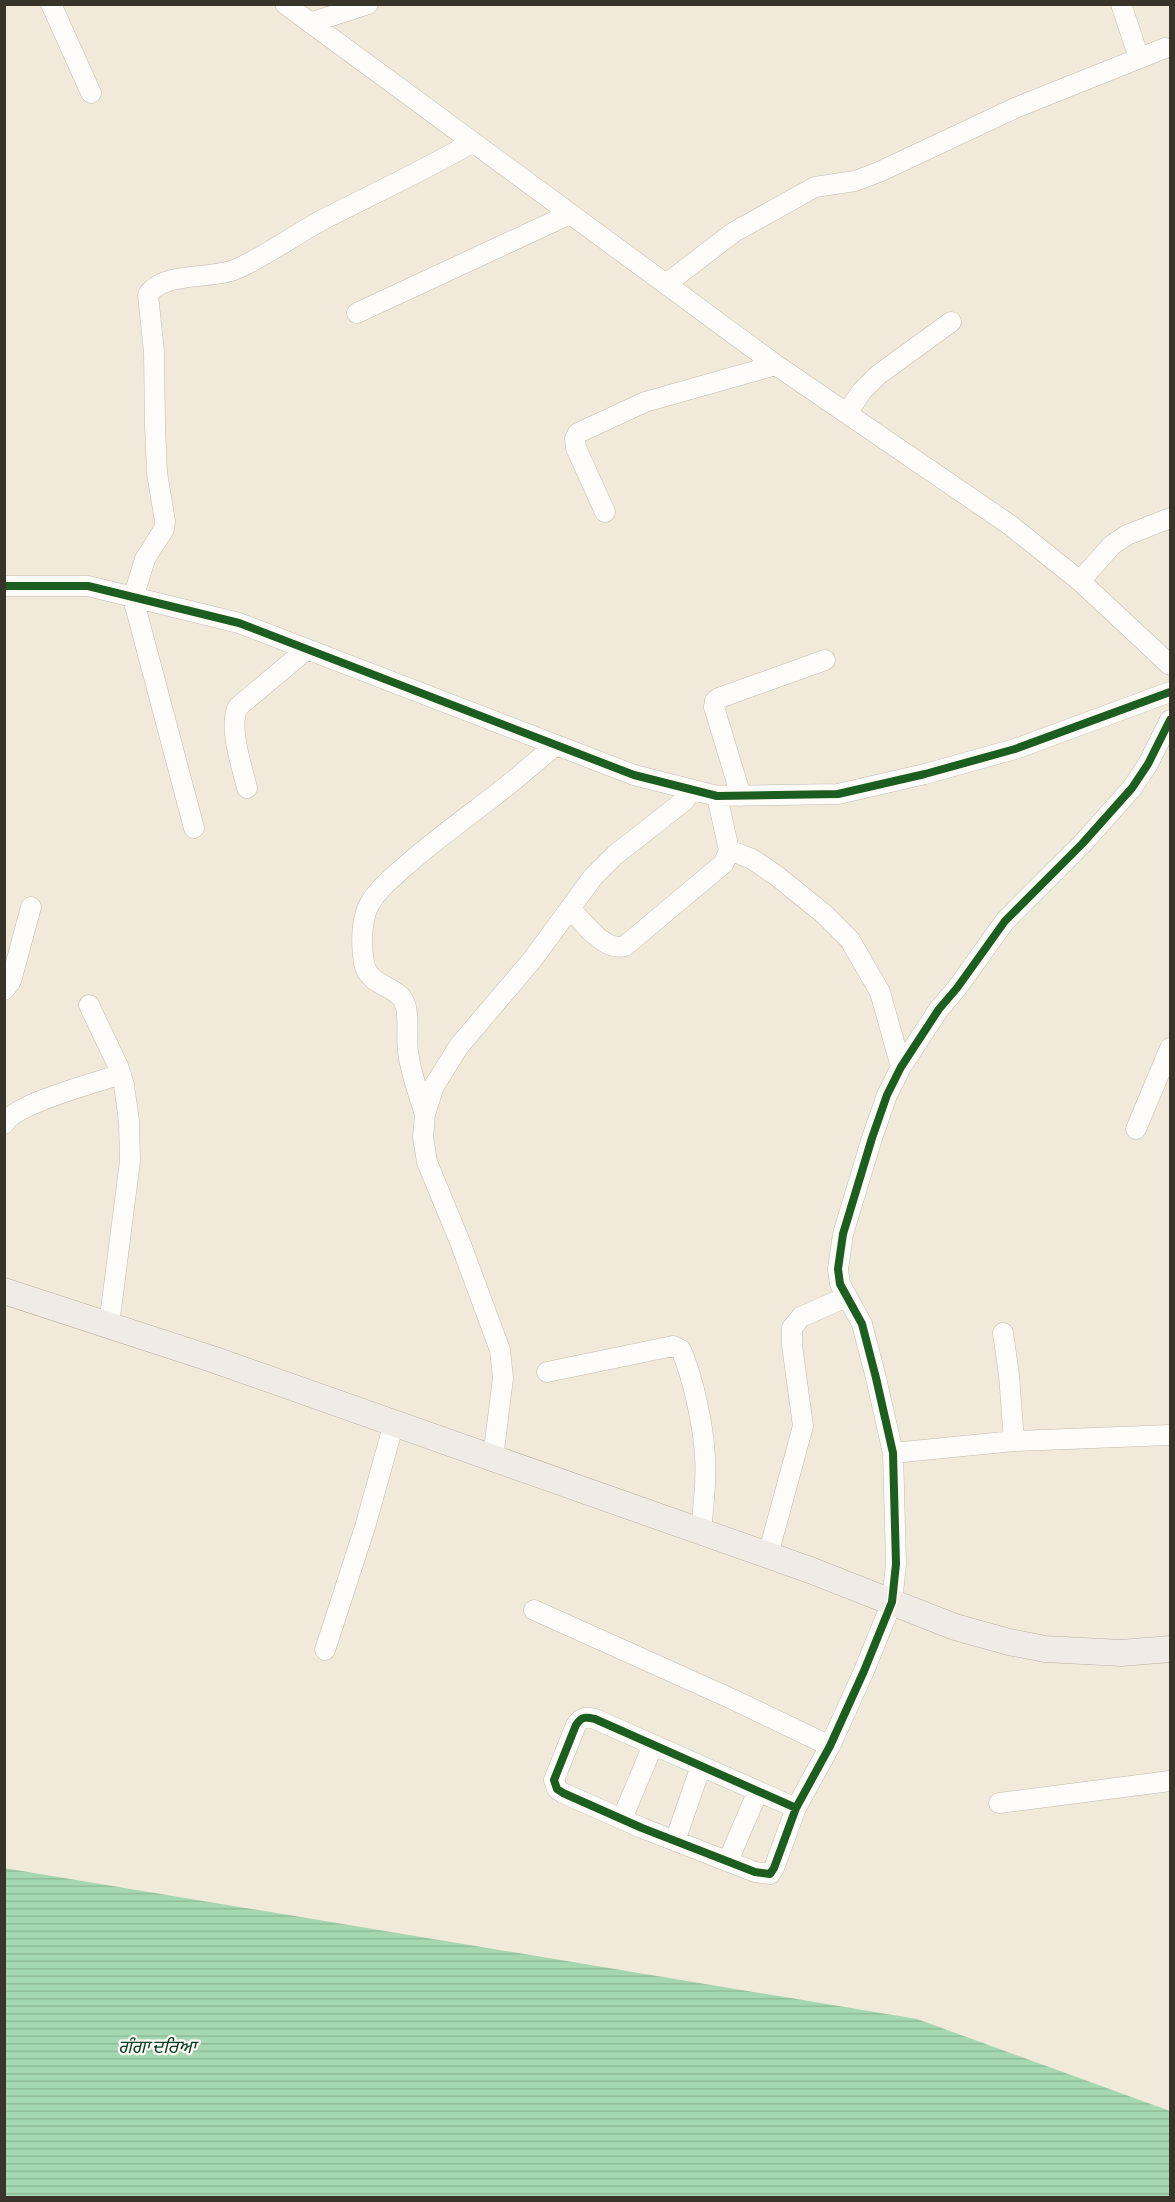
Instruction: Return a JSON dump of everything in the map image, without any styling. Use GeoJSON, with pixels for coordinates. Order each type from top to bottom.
{"type":"FeatureCollection","features":[{"type":"Feature","properties":{"kind":"main road"},"geometry":{"type":"LineString","coordinates":[[4,1291],[394,1423],[768,1555],[955,1627],[1027,1646],[1121,1653],[1170,1650]]}},
{"type":"Feature","properties":{"kind":"street"},"geometry":{"type":"LineString","coordinates":[[51,4],[91,93]]}},
{"type":"Feature","properties":{"kind":"street"},"geometry":{"type":"LineString","coordinates":[[285,4],[776,365],[1010,525],[1080,580],[1153,646],[1170,665]]}},
{"type":"Feature","properties":{"kind":"street"},"geometry":{"type":"LineString","coordinates":[[310,23],[368,4]]}},
{"type":"Feature","properties":{"kind":"street"},"geometry":{"type":"LineString","coordinates":[[1121,4],[1139,58]]}},
{"type":"Feature","properties":{"kind":"street"},"geometry":{"type":"LineString","coordinates":[[666,284],[734,232],[815,187],[855,181],[879,172],[1015,108],[1165,48]]}},
{"type":"Feature","properties":{"kind":"street"},"geometry":{"type":"LineString","coordinates":[[194,828],[133,598],[145,559],[164,529],[165,521],[157,473],[154,426],[154,352],[147,298],[149,292],[170,282],[188,277],[222,273],[246,264],[326,219],[423,171],[473,142]]}},
{"type":"Feature","properties":{"kind":"street"},"geometry":{"type":"LineString","coordinates":[[357,313],[570,214]]}},
{"type":"Feature","properties":{"kind":"street"},"geometry":{"type":"LineString","coordinates":[[848,413],[862,391],[878,375],[951,322]]}},
{"type":"Feature","properties":{"kind":"street"},"geometry":{"type":"LineString","coordinates":[[605,512],[576,448],[575,439],[578,433],[645,402],[776,365]]}},
{"type":"Feature","properties":{"kind":"street"},"geometry":{"type":"LineString","coordinates":[[1080,580],[1112,545],[1127,535],[1170,518]]}},
{"type":"Feature","properties":{"kind":"street"},"geometry":{"type":"LineString","coordinates":[[4,586],[88,586],[239,623],[634,775],[717,796],[838,794],[925,774],[1015,749],[1170,692]]}},
{"type":"Feature","properties":{"kind":"street"},"geometry":{"type":"LineString","coordinates":[[1153,646],[1170,637]]}},
{"type":"Feature","properties":{"kind":"street"},"geometry":{"type":"LineString","coordinates":[[247,788],[234,726],[234,715],[238,707],[307,649]]}},
{"type":"Feature","properties":{"kind":"street"},"geometry":{"type":"LineString","coordinates":[[741,796],[714,707],[715,701],[825,660]]}},
{"type":"Feature","properties":{"kind":"street"},"geometry":{"type":"LineString","coordinates":[[796,1808],[595,1719],[585,1717],[580,1719],[576,1725],[554,1780],[555,1785],[563,1793],[675,1841],[755,1872],[770,1874],[774,1868],[796,1808],[830,1746],[892,1602],[896,1564],[892,1452],[862,1324],[840,1284],[838,1269],[843,1234],[872,1138],[887,1095],[901,1067],[939,1009],[957,988],[1005,921],[1082,844],[1132,788],[1148,764],[1170,720]]}},
{"type":"Feature","properties":{"kind":"street"},"geometry":{"type":"LineString","coordinates":[[425,1114],[413,1079],[408,1051],[406,1007],[396,992],[368,975],[365,965],[364,921],[368,906],[388,882],[435,839],[491,799],[556,745]]}},
{"type":"Feature","properties":{"kind":"street"},"geometry":{"type":"LineString","coordinates":[[493,1458],[503,1378],[500,1350],[428,1162],[423,1137],[425,1114],[434,1086],[459,1046],[532,960],[593,877],[615,855],[684,801],[692,790]]}},
{"type":"Feature","properties":{"kind":"street"},"geometry":{"type":"LineString","coordinates":[[570,908],[602,940],[619,948],[625,946],[724,863],[729,850],[717,796]]}},
{"type":"Feature","properties":{"kind":"street"},"geometry":{"type":"LineString","coordinates":[[729,850],[752,859],[777,876],[824,914],[850,940],[880,992],[901,1067]]}},
{"type":"Feature","properties":{"kind":"street"},"geometry":{"type":"LineString","coordinates":[[4,990],[11,981],[31,907]]}},
{"type":"Feature","properties":{"kind":"street"},"geometry":{"type":"LineString","coordinates":[[89,1005],[121,1074],[129,1121],[130,1161],[109,1325]]}},
{"type":"Feature","properties":{"kind":"street"},"geometry":{"type":"LineString","coordinates":[[1136,1129],[1170,1048]]}},
{"type":"Feature","properties":{"kind":"street"},"geometry":{"type":"LineString","coordinates":[[4,1124],[15,1112],[33,1104],[121,1074]]}},
{"type":"Feature","properties":{"kind":"street"},"geometry":{"type":"LineString","coordinates":[[768,1555],[803,1426],[792,1345],[792,1328],[801,1317],[846,1297]]}},
{"type":"Feature","properties":{"kind":"street"},"geometry":{"type":"LineString","coordinates":[[1003,1333],[1014,1441]]}},
{"type":"Feature","properties":{"kind":"street"},"geometry":{"type":"LineString","coordinates":[[547,1372],[673,1346],[681,1350],[686,1361],[696,1403],[705,1458],[701,1532]]}},
{"type":"Feature","properties":{"kind":"street"},"geometry":{"type":"LineString","coordinates":[[325,1650],[365,1527],[394,1423]]}},
{"type":"Feature","properties":{"kind":"street"},"geometry":{"type":"LineString","coordinates":[[892,1452],[1014,1441],[1170,1435]]}},
{"type":"Feature","properties":{"kind":"street"},"geometry":{"type":"LineString","coordinates":[[534,1610],[830,1746]]}},
{"type":"Feature","properties":{"kind":"street"},"geometry":{"type":"LineString","coordinates":[[622,1819],[653,1745]]}},
{"type":"Feature","properties":{"kind":"street"},"geometry":{"type":"LineString","coordinates":[[675,1841],[701,1766]]}},
{"type":"Feature","properties":{"kind":"street"},"geometry":{"type":"LineString","coordinates":[[999,1803],[1170,1782]]}},
{"type":"Feature","properties":{"kind":"street"},"geometry":{"type":"LineString","coordinates":[[728,1861],[758,1791]]}},
{"type":"Feature","properties":{"kind":"water","name":"ਗੰਗਾ ਦਰਿਆ"},"geometry":{"type":"Polygon","coordinates":[[[4,1868],[917,2019],[1170,2111],[1170,2197],[5,2197],[4,1868]]]}},
{"type":"Feature","properties":{"kind":"cycle path"},"geometry":{"type":"LineString","coordinates":[[4,586],[88,586],[239,623],[634,775],[717,796],[838,794],[925,774],[1015,749],[1170,692]]}},
{"type":"Feature","properties":{"kind":"cycle path"},"geometry":{"type":"LineString","coordinates":[[796,1808],[589,1718],[582,1719],[576,1725],[554,1780],[557,1789],[563,1793],[642,1828],[755,1872],[770,1874],[774,1868],[796,1808],[830,1746],[892,1602],[896,1564],[893,1453],[862,1324],[840,1284],[838,1269],[843,1234],[872,1138],[887,1095],[901,1067],[939,1009],[957,988],[1005,921],[1082,844],[1132,788],[1148,764],[1170,720]]}}]}
